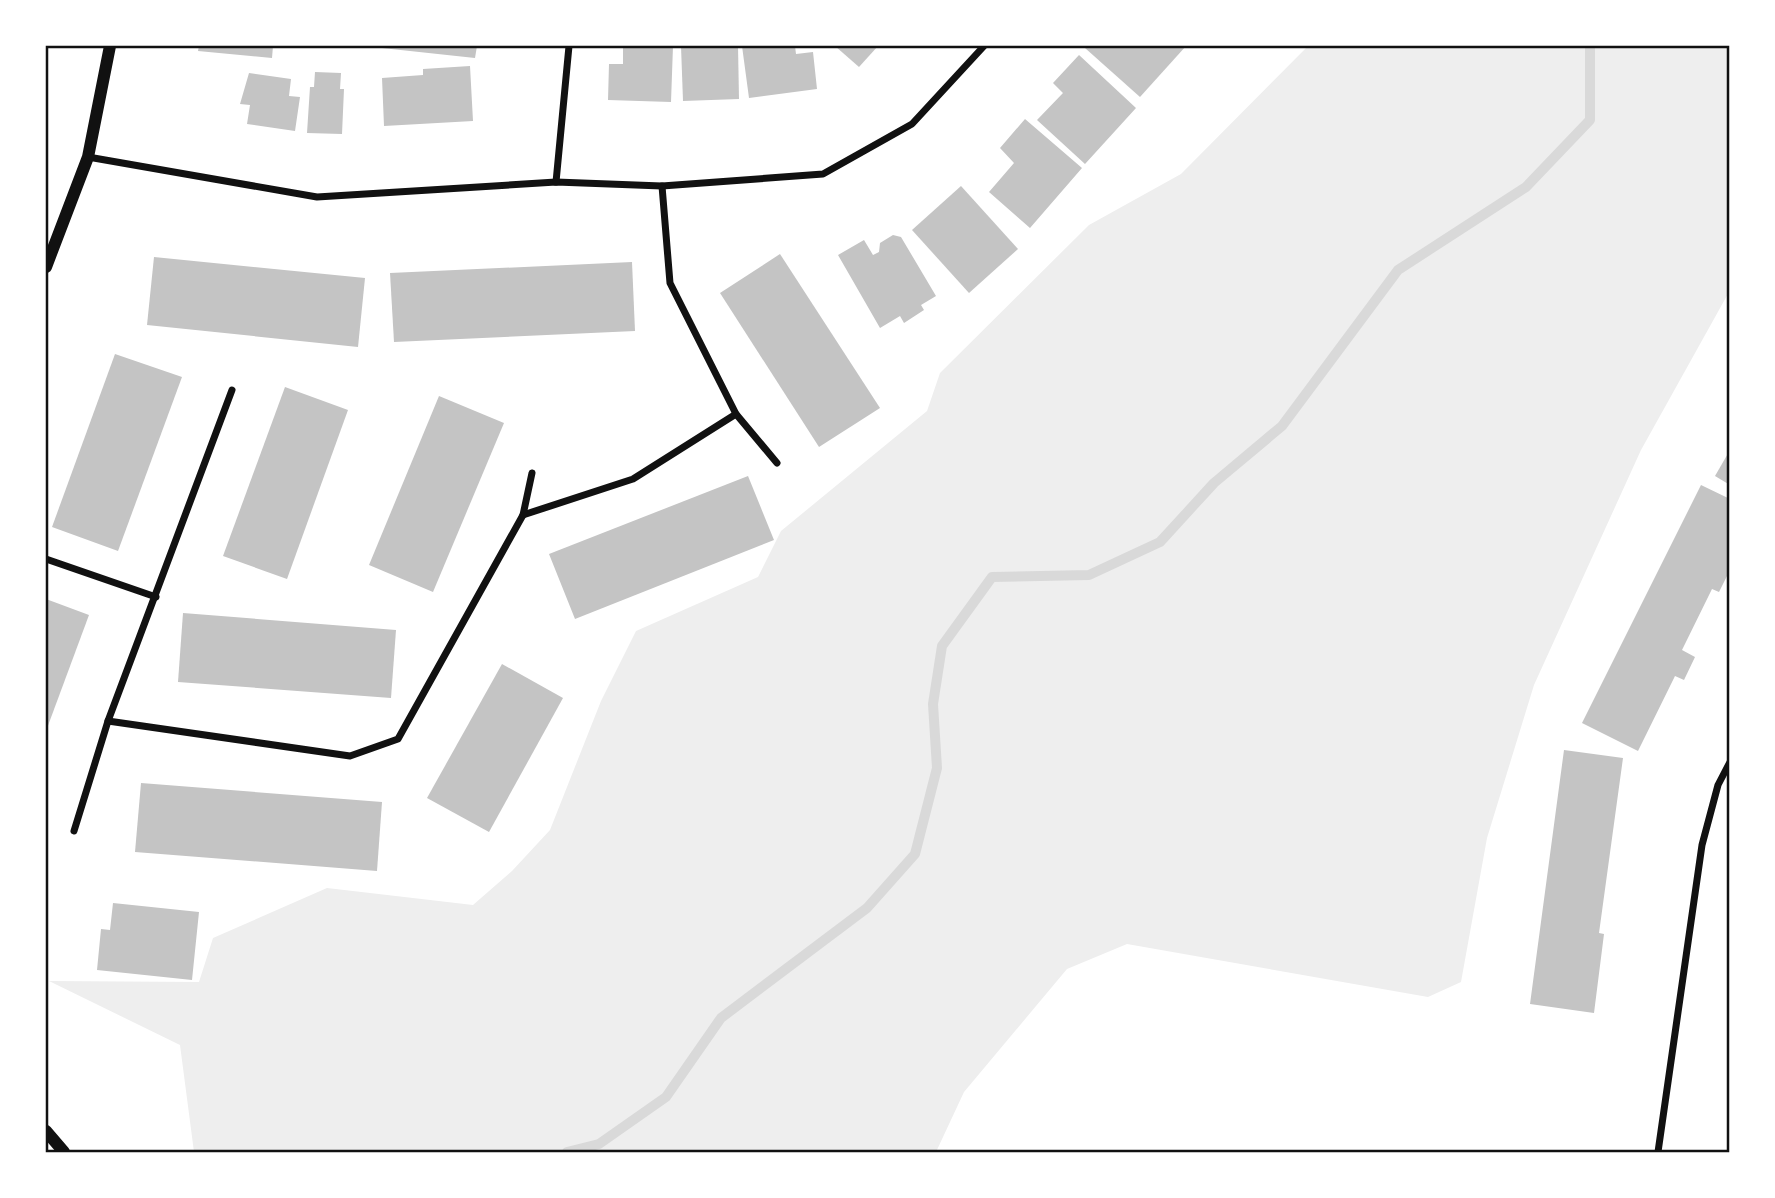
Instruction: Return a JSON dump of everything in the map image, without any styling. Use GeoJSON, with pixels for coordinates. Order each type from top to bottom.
{"type":"FeatureCollection","features":[{"type":"Feature","properties":{"kind":"street"},"geometry":{"type":"LineString","coordinates":[[46,267],[88,157],[110,46]]}},
{"type":"Feature","properties":{"kind":"street"},"geometry":{"type":"LineString","coordinates":[[556,182],[569,46]]}},
{"type":"Feature","properties":{"kind":"street"},"geometry":{"type":"LineString","coordinates":[[88,157],[317,197],[556,182],[663,186],[824,174],[912,124],[984,46]]}},
{"type":"Feature","properties":{"kind":"street"},"geometry":{"type":"LineString","coordinates":[[663,186],[670,283],[736,414],[777,463]]}},
{"type":"Feature","properties":{"kind":"street"},"geometry":{"type":"LineString","coordinates":[[74,831],[108,721],[232,390]]}},
{"type":"Feature","properties":{"kind":"street"},"geometry":{"type":"LineString","coordinates":[[523,515],[633,479],[736,414]]}},
{"type":"Feature","properties":{"kind":"street"},"geometry":{"type":"LineString","coordinates":[[108,721],[350,756],[398,739],[523,515],[531,473]]}},
{"type":"Feature","properties":{"kind":"street"},"geometry":{"type":"LineString","coordinates":[[46,559],[156,597]]}},
{"type":"Feature","properties":{"kind":"street"},"geometry":{"type":"LineString","coordinates":[[1658,1153],[1702,845],[1718,785],[1730,762]]}},
{"type":"Feature","properties":{"kind":"street"},"geometry":{"type":"LineString","coordinates":[[46,1130],[64,1153]]}},
{"type":"Feature","properties":{"kind":"shaded area"},"geometry":{"type":"Polygon","coordinates":[[[1308,46],[1729,46],[1729,292],[1641,450],[1534,685],[1487,838],[1461,982],[1428,997],[1127,944],[1067,969],[964,1092],[936,1152],[194,1152],[180,1045],[49,981],[199,982],[213,938],[327,888],[473,905],[512,871],[550,830],[601,701],[636,631],[758,577],[781,531],[927,411],[940,373],[1089,225],[1181,174],[1308,46]]]}},
{"type":"Feature","properties":{"kind":"building"},"geometry":{"type":"Polygon","coordinates":[[[199,46],[273,46],[272,58],[198,51],[199,46]]]}},
{"type":"Feature","properties":{"kind":"building"},"geometry":{"type":"Polygon","coordinates":[[[382,46],[477,46],[475,58],[382,46]]]}},
{"type":"Feature","properties":{"kind":"building"},"geometry":{"type":"Polygon","coordinates":[[[623,46],[673,46],[671,102],[608,100],[609,64],[623,64],[623,46]]]}},
{"type":"Feature","properties":{"kind":"building"},"geometry":{"type":"Polygon","coordinates":[[[681,46],[738,46],[739,99],[683,101],[681,46]]]}},
{"type":"Feature","properties":{"kind":"building"},"geometry":{"type":"Polygon","coordinates":[[[742,46],[795,46],[796,54],[813,52],[817,89],[749,98],[742,46]]]}},
{"type":"Feature","properties":{"kind":"building"},"geometry":{"type":"Polygon","coordinates":[[[835,46],[878,46],[859,67],[835,46]]]}},
{"type":"Feature","properties":{"kind":"building"},"geometry":{"type":"Polygon","coordinates":[[[1186,46],[1140,97],[1085,48],[1186,46]]]}},
{"type":"Feature","properties":{"kind":"building"},"geometry":{"type":"Polygon","coordinates":[[[1079,55],[1136,108],[1085,164],[1037,120],[1063,93],[1053,83],[1079,55]]]}},
{"type":"Feature","properties":{"kind":"building"},"geometry":{"type":"Polygon","coordinates":[[[470,66],[473,121],[384,126],[382,78],[423,75],[423,69],[470,66]]]}},
{"type":"Feature","properties":{"kind":"building"},"geometry":{"type":"Polygon","coordinates":[[[315,72],[341,73],[340,89],[344,89],[342,134],[307,133],[310,87],[314,87],[315,72]]]}},
{"type":"Feature","properties":{"kind":"building"},"geometry":{"type":"Polygon","coordinates":[[[249,73],[291,79],[289,96],[300,97],[295,131],[247,124],[250,105],[240,104],[249,73]]]}},
{"type":"Feature","properties":{"kind":"building"},"geometry":{"type":"Polygon","coordinates":[[[1025,119],[1082,168],[1030,228],[989,192],[1014,163],[1000,148],[1025,119]]]}},
{"type":"Feature","properties":{"kind":"building"},"geometry":{"type":"Polygon","coordinates":[[[961,186],[1018,249],[969,293],[912,230],[961,186]]]}},
{"type":"Feature","properties":{"kind":"building"},"geometry":{"type":"Polygon","coordinates":[[[893,235],[901,237],[936,296],[921,305],[924,310],[904,323],[900,316],[880,328],[838,255],[864,240],[873,255],[879,252],[880,243],[893,235]]]}},
{"type":"Feature","properties":{"kind":"building"},"geometry":{"type":"Polygon","coordinates":[[[780,254],[880,408],[819,447],[720,293],[780,254]]]}},
{"type":"Feature","properties":{"kind":"building"},"geometry":{"type":"Polygon","coordinates":[[[154,257],[365,278],[358,347],[147,325],[154,257]]]}},
{"type":"Feature","properties":{"kind":"building"},"geometry":{"type":"Polygon","coordinates":[[[632,262],[635,331],[394,342],[390,273],[632,262]]]}},
{"type":"Feature","properties":{"kind":"building"},"geometry":{"type":"Polygon","coordinates":[[[115,354],[182,377],[118,551],[52,527],[115,354]]]}},
{"type":"Feature","properties":{"kind":"building"},"geometry":{"type":"Polygon","coordinates":[[[285,387],[348,410],[287,579],[223,556],[285,387]]]}},
{"type":"Feature","properties":{"kind":"building"},"geometry":{"type":"Polygon","coordinates":[[[439,396],[504,423],[433,592],[369,565],[439,396]]]}},
{"type":"Feature","properties":{"kind":"building"},"geometry":{"type":"Polygon","coordinates":[[[1730,450],[1730,485],[1715,476],[1730,450]]]}},
{"type":"Feature","properties":{"kind":"building"},"geometry":{"type":"Polygon","coordinates":[[[748,476],[774,540],[575,619],[549,554],[748,476]]]}},
{"type":"Feature","properties":{"kind":"building"},"geometry":{"type":"Polygon","coordinates":[[[1701,485],[1730,499],[1730,570],[1719,592],[1712,589],[1682,650],[1695,657],[1684,680],[1675,676],[1638,751],[1582,723],[1701,485]]]}},
{"type":"Feature","properties":{"kind":"building"},"geometry":{"type":"Polygon","coordinates":[[[46,599],[89,615],[46,731],[46,599]]]}},
{"type":"Feature","properties":{"kind":"building"},"geometry":{"type":"Polygon","coordinates":[[[183,613],[396,630],[391,698],[178,682],[183,613]]]}},
{"type":"Feature","properties":{"kind":"building"},"geometry":{"type":"Polygon","coordinates":[[[502,664],[563,698],[489,832],[427,798],[502,664]]]}},
{"type":"Feature","properties":{"kind":"building"},"geometry":{"type":"Polygon","coordinates":[[[1564,750],[1623,758],[1599,933],[1604,934],[1594,1013],[1530,1004],[1564,750]]]}},
{"type":"Feature","properties":{"kind":"building"},"geometry":{"type":"Polygon","coordinates":[[[141,783],[382,802],[377,871],[135,852],[141,783]]]}},
{"type":"Feature","properties":{"kind":"building"},"geometry":{"type":"Polygon","coordinates":[[[113,903],[199,912],[192,980],[97,970],[101,929],[110,930],[113,903]]]}},
{"type":"Feature","properties":{"kind":"waterway"},"geometry":{"type":"LineString","coordinates":[[567,1152],[599,1144],[666,1097],[721,1018],[867,908],[915,854],[937,768],[933,704],[942,646],[992,577],[1089,575],[1160,542],[1214,483],[1282,426],[1398,270],[1526,187],[1590,120],[1590,46]]}}]}
